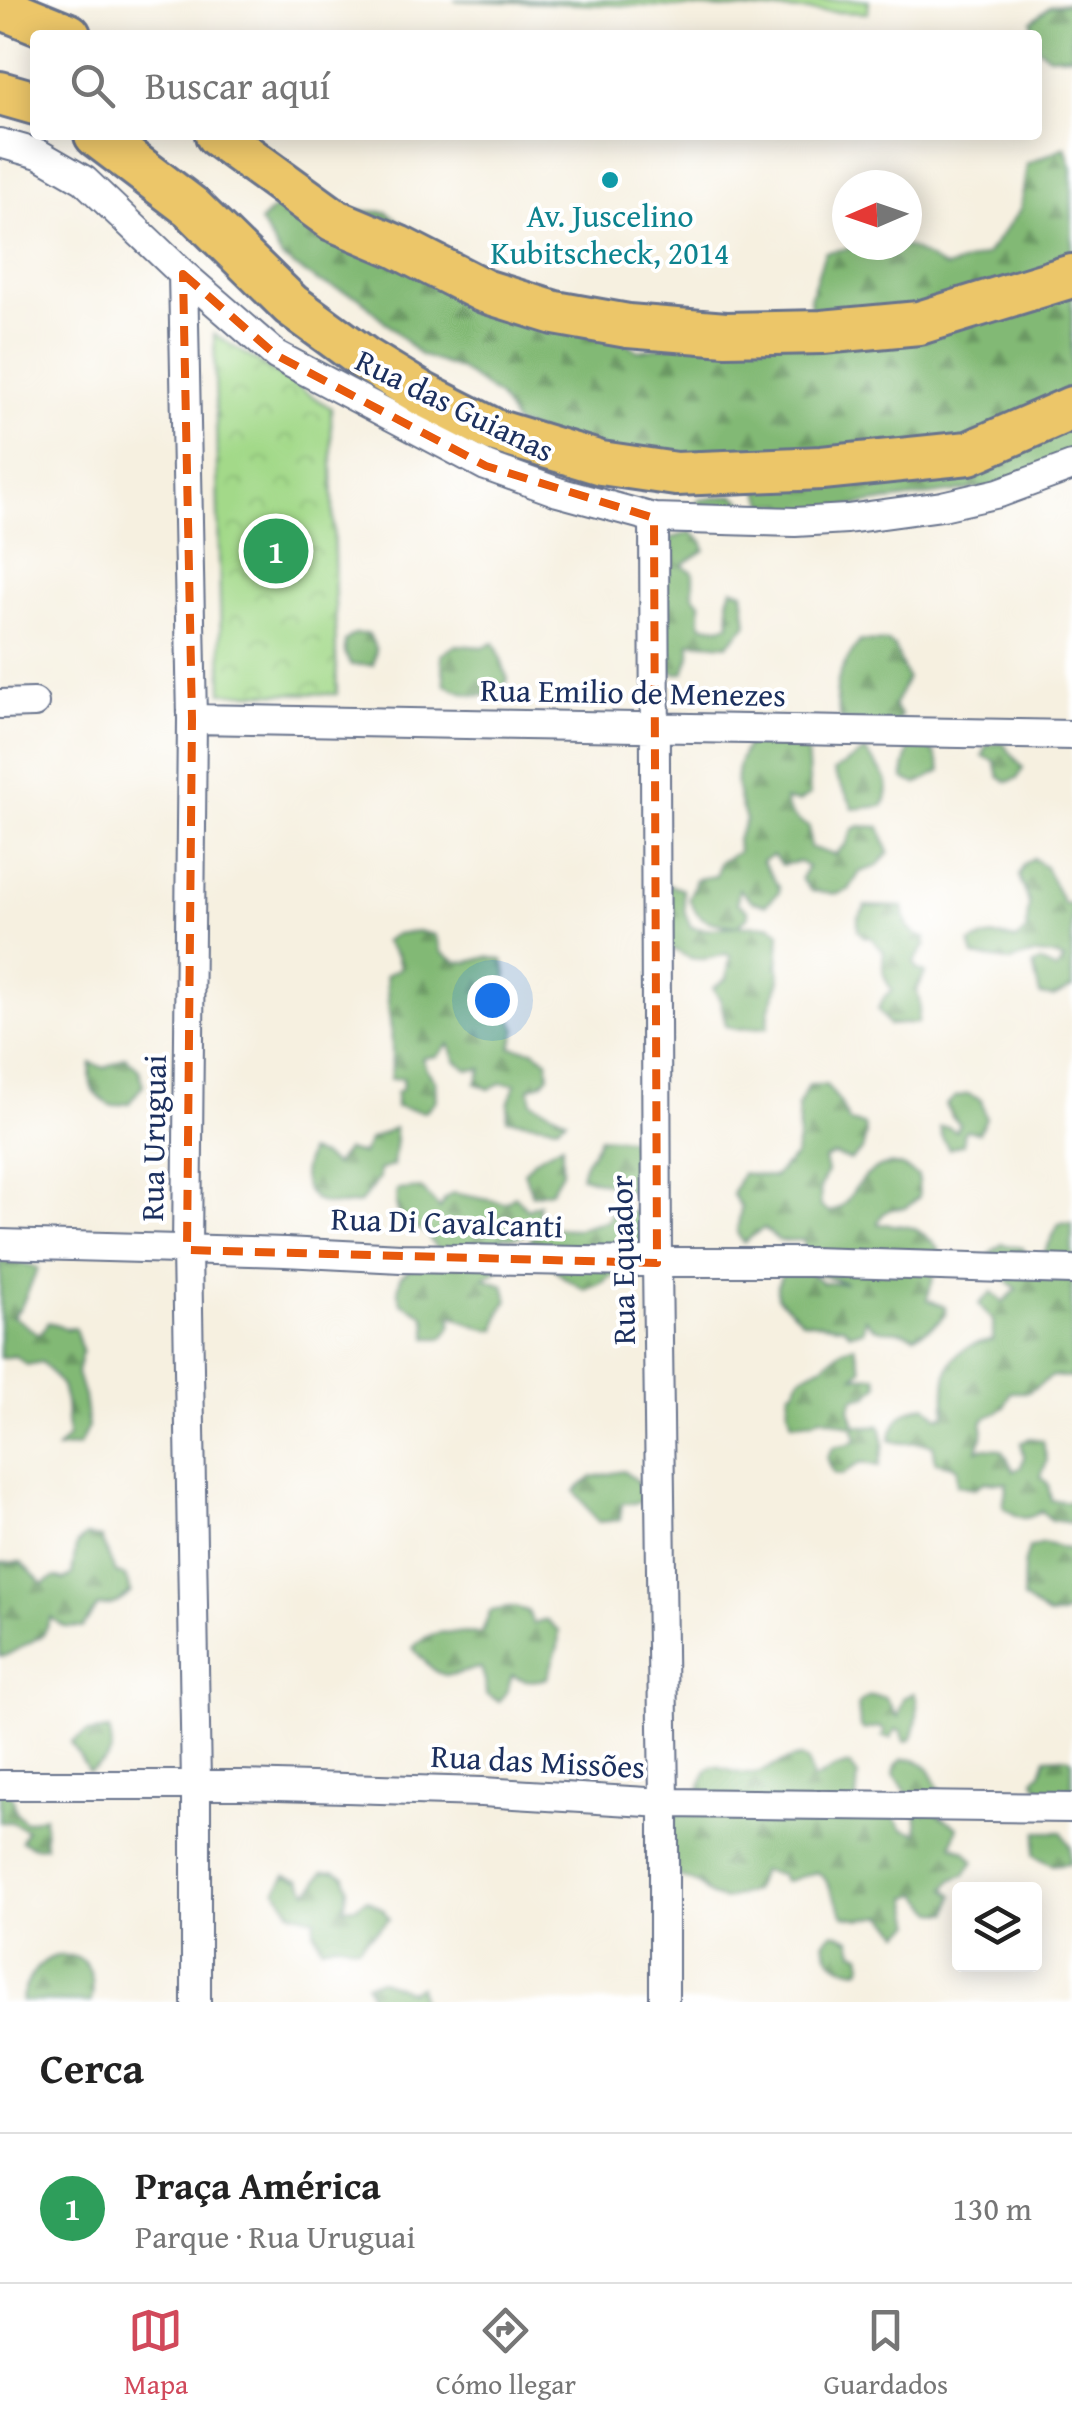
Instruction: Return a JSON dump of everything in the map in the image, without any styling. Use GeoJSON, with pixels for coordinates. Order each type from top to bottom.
{"type":"FeatureCollection","features":[{"type":"Feature","properties":{"kind":"main road"},"geometry":{"type":"LineString","coordinates":[[0,7],[57,30]]}},
{"type":"Feature","properties":{"kind":"main road"},"geometry":{"type":"LineString","coordinates":[[0,93],[30,102]]}},
{"type":"Feature","properties":{"kind":"main road"},"geometry":{"type":"LineString","coordinates":[[103,140],[192,207],[292,304],[365,359],[495,431],[601,463],[676,474],[822,468],[969,452],[1072,408]]}},
{"type":"Feature","properties":{"kind":"main road"},"geometry":{"type":"LineString","coordinates":[[224,140],[334,220],[484,290],[555,314],[610,323],[726,334],[899,325],[918,323],[1072,276]]}},
{"type":"Feature","properties":{"kind":"street","name":"Rua das Guianas"},"geometry":{"type":"LineString","coordinates":[[0,143],[39,154],[84,180],[276,356],[486,466],[558,492],[654,518],[795,522],[942,506],[999,493],[1072,466]]}},
{"type":"Feature","properties":{"kind":"street","name":"Rua Uruguai"},"geometry":{"type":"LineString","coordinates":[[183,274],[192,719],[187,1250],[196,2002]]}},
{"type":"Feature","properties":{"kind":"street","name":"Rua Equador"},"geometry":{"type":"LineString","coordinates":[[654,518],[664,2002]]}},
{"type":"Feature","properties":{"kind":"street"},"geometry":{"type":"LineString","coordinates":[[0,704],[34,704]]}},
{"type":"Feature","properties":{"kind":"street","name":"Rua Emilio de Menezes"},"geometry":{"type":"LineString","coordinates":[[192,719],[1072,736]]}},
{"type":"Feature","properties":{"kind":"street","name":"Rua Di Cavalcanti"},"geometry":{"type":"LineString","coordinates":[[0,1244],[401,1258],[811,1262],[1072,1270]]}},
{"type":"Feature","properties":{"kind":"street","name":"Rua das Missões"},"geometry":{"type":"LineString","coordinates":[[0,1785],[196,1784],[442,1790],[664,1803],[1072,1808]]}},
{"type":"Feature","properties":{"kind":"highlighted area"},"geometry":{"type":"Polygon","coordinates":[[[183,274],[276,355],[486,466],[654,518],[657,1263],[187,1250],[192,719],[183,274]]]}},
{"type":"Feature","properties":{"kind":"green space"},"geometry":{"type":"Polygon","coordinates":[[[454,0],[869,0],[868,13],[454,0]]]}},
{"type":"Feature","properties":{"kind":"green space"},"geometry":{"type":"Polygon","coordinates":[[[1072,2],[1072,55],[1049,56],[1042,51],[1042,30],[1032,30],[1032,21],[1049,6],[1072,2]]]}},
{"type":"Feature","properties":{"kind":"green space"},"geometry":{"type":"Polygon","coordinates":[[[1065,147],[1072,169],[1072,249],[1059,258],[1072,282],[1072,386],[1001,427],[1072,416],[1072,459],[1014,484],[783,515],[785,504],[766,505],[757,487],[592,451],[515,424],[499,397],[462,370],[420,355],[359,297],[319,282],[282,258],[260,222],[292,192],[346,211],[387,212],[452,261],[604,326],[638,351],[726,336],[813,333],[810,298],[825,252],[832,251],[832,260],[922,260],[922,255],[946,268],[986,255],[1020,210],[1027,164],[1065,147]]]}},
{"type":"Feature","properties":{"kind":"green space"},"geometry":{"type":"Polygon","coordinates":[[[214,334],[331,408],[337,694],[222,693],[214,334]]]}},
{"type":"Feature","properties":{"kind":"green space"},"geometry":{"type":"Polygon","coordinates":[[[734,495],[753,510],[764,509],[766,505],[762,518],[694,510],[699,500],[734,495]]]}},
{"type":"Feature","properties":{"kind":"green space"},"geometry":{"type":"Polygon","coordinates":[[[691,532],[702,541],[705,550],[682,565],[693,572],[693,595],[700,602],[702,625],[730,624],[728,600],[732,588],[743,592],[747,624],[727,645],[690,642],[684,673],[675,673],[659,662],[660,542],[691,532]]]}},
{"type":"Feature","properties":{"kind":"green space"},"geometry":{"type":"Polygon","coordinates":[[[354,634],[369,634],[376,650],[373,665],[351,665],[345,641],[354,634]]]}},
{"type":"Feature","properties":{"kind":"green space"},"geometry":{"type":"Polygon","coordinates":[[[860,641],[894,646],[907,678],[894,706],[901,716],[893,726],[841,720],[839,678],[860,641]]]}},
{"type":"Feature","properties":{"kind":"green space"},"geometry":{"type":"Polygon","coordinates":[[[494,643],[508,679],[503,687],[480,696],[445,684],[441,655],[456,645],[483,647],[494,643]]]}},
{"type":"Feature","properties":{"kind":"green space"},"geometry":{"type":"Polygon","coordinates":[[[751,739],[798,739],[807,749],[810,795],[799,802],[785,800],[793,816],[809,827],[810,847],[834,855],[846,844],[853,829],[880,827],[889,853],[876,867],[860,872],[849,890],[837,894],[811,891],[801,878],[808,867],[799,862],[781,865],[773,855],[762,861],[779,893],[765,905],[752,901],[739,889],[737,903],[748,910],[748,917],[737,926],[771,925],[780,932],[780,980],[768,1027],[736,1029],[726,1026],[721,1002],[713,988],[727,978],[730,956],[695,959],[667,947],[662,882],[683,890],[691,927],[736,926],[703,918],[689,899],[696,879],[716,876],[719,862],[738,852],[737,839],[746,820],[737,788],[737,769],[751,739]]]}},
{"type":"Feature","properties":{"kind":"green space"},"geometry":{"type":"Polygon","coordinates":[[[1003,743],[1023,768],[1018,778],[1008,782],[999,777],[995,761],[983,756],[987,745],[1003,743]]]}},
{"type":"Feature","properties":{"kind":"green space"},"geometry":{"type":"Polygon","coordinates":[[[910,745],[932,750],[941,771],[917,784],[904,779],[910,745]]]}},
{"type":"Feature","properties":{"kind":"green space"},"geometry":{"type":"Polygon","coordinates":[[[865,751],[884,776],[887,797],[883,806],[853,809],[834,771],[865,751]]]}},
{"type":"Feature","properties":{"kind":"green space"},"geometry":{"type":"Polygon","coordinates":[[[1033,858],[1045,867],[1064,904],[1072,903],[1072,988],[1053,997],[1040,995],[1033,965],[1040,962],[1056,970],[1064,960],[1043,955],[1011,962],[979,957],[974,956],[970,943],[993,936],[1016,940],[1026,931],[1029,903],[1019,876],[1024,864],[1033,858]]]}},
{"type":"Feature","properties":{"kind":"green space"},"geometry":{"type":"Polygon","coordinates":[[[866,906],[903,907],[909,928],[926,938],[914,962],[925,973],[917,990],[918,1023],[889,1025],[878,1009],[892,990],[884,972],[884,952],[858,930],[858,918],[866,906]]]}},
{"type":"Feature","properties":{"kind":"green space"},"geometry":{"type":"Polygon","coordinates":[[[418,931],[435,935],[442,953],[457,962],[487,957],[503,960],[507,974],[501,994],[517,1030],[511,1047],[533,1050],[547,1060],[549,1075],[529,1088],[532,1102],[566,1119],[557,1126],[507,1119],[516,1084],[501,1083],[489,1089],[476,1083],[482,1069],[468,1070],[456,1061],[449,1044],[437,1056],[422,1058],[435,1080],[436,1100],[425,1112],[396,1107],[396,1093],[402,1089],[403,1078],[390,1079],[392,1040],[386,975],[400,968],[397,956],[384,941],[396,934],[418,931]]]}},
{"type":"Feature","properties":{"kind":"green space"},"geometry":{"type":"Polygon","coordinates":[[[125,1057],[139,1069],[143,1085],[129,1103],[112,1106],[92,1089],[91,1063],[105,1068],[125,1057]]]}},
{"type":"Feature","properties":{"kind":"green space"},"geometry":{"type":"Polygon","coordinates":[[[809,1085],[826,1085],[849,1122],[864,1125],[866,1134],[862,1151],[850,1160],[833,1155],[824,1159],[827,1172],[820,1188],[821,1207],[830,1212],[839,1208],[866,1176],[883,1166],[898,1166],[918,1176],[919,1197],[906,1208],[885,1212],[878,1224],[912,1228],[939,1250],[927,1299],[945,1307],[946,1314],[914,1336],[876,1328],[865,1318],[863,1331],[850,1333],[844,1327],[803,1321],[777,1297],[782,1274],[810,1273],[823,1283],[846,1283],[812,1272],[804,1257],[803,1240],[779,1241],[764,1228],[743,1243],[737,1233],[741,1207],[732,1194],[742,1173],[774,1177],[795,1156],[798,1106],[809,1085]]]}},
{"type":"Feature","properties":{"kind":"green space"},"geometry":{"type":"Polygon","coordinates":[[[968,1094],[981,1100],[986,1118],[979,1133],[966,1130],[963,1144],[949,1149],[940,1127],[956,1131],[960,1124],[946,1105],[955,1097],[968,1094]]]}},
{"type":"Feature","properties":{"kind":"green space"},"geometry":{"type":"Polygon","coordinates":[[[394,1128],[393,1166],[379,1170],[379,1178],[360,1203],[332,1205],[310,1195],[303,1176],[308,1152],[334,1165],[346,1150],[362,1154],[370,1139],[394,1128]]]}},
{"type":"Feature","properties":{"kind":"green space"},"geometry":{"type":"Polygon","coordinates":[[[600,1137],[630,1139],[647,1178],[616,1197],[611,1185],[581,1176],[600,1137]]]}},
{"type":"Feature","properties":{"kind":"green space"},"geometry":{"type":"Polygon","coordinates":[[[562,1144],[562,1172],[551,1191],[532,1195],[524,1172],[535,1159],[562,1144]]]}},
{"type":"Feature","properties":{"kind":"green space"},"geometry":{"type":"Polygon","coordinates":[[[421,1188],[440,1209],[445,1198],[453,1193],[505,1203],[515,1196],[527,1209],[539,1204],[538,1230],[577,1229],[607,1221],[613,1208],[641,1214],[652,1227],[616,1273],[585,1290],[562,1276],[548,1261],[530,1256],[527,1246],[536,1231],[514,1238],[501,1237],[507,1253],[496,1271],[484,1278],[504,1285],[508,1300],[496,1330],[452,1316],[451,1327],[443,1338],[427,1338],[425,1318],[401,1303],[398,1291],[401,1276],[411,1268],[449,1262],[427,1234],[400,1220],[397,1190],[421,1188]]]}},
{"type":"Feature","properties":{"kind":"green space"},"geometry":{"type":"Polygon","coordinates":[[[1072,1223],[1072,1378],[1053,1376],[1028,1392],[1010,1392],[1005,1407],[983,1420],[977,1450],[1003,1451],[1014,1471],[1021,1467],[1024,1456],[1021,1443],[1030,1438],[1042,1440],[1047,1460],[1041,1477],[1048,1484],[1051,1500],[1072,1502],[1072,1523],[1051,1520],[1042,1511],[1026,1518],[1018,1516],[1003,1507],[1007,1483],[985,1482],[975,1488],[957,1485],[957,1467],[936,1462],[933,1445],[890,1440],[898,1420],[912,1409],[926,1405],[938,1417],[945,1414],[950,1364],[965,1348],[993,1340],[993,1321],[979,1304],[992,1292],[1003,1302],[1017,1289],[988,1266],[991,1252],[1002,1244],[1022,1248],[1034,1267],[1059,1224],[1072,1223]]]}},
{"type":"Feature","properties":{"kind":"green space"},"geometry":{"type":"Polygon","coordinates":[[[0,1261],[38,1268],[13,1316],[38,1334],[49,1322],[65,1329],[75,1328],[82,1351],[77,1373],[88,1426],[79,1446],[57,1449],[68,1437],[66,1403],[62,1386],[42,1362],[27,1365],[15,1356],[0,1358],[0,1261]]]}},
{"type":"Feature","properties":{"kind":"green space"},"geometry":{"type":"Polygon","coordinates":[[[854,1345],[862,1369],[854,1377],[876,1376],[879,1384],[868,1395],[854,1398],[850,1409],[855,1425],[880,1425],[884,1444],[879,1466],[861,1462],[842,1475],[833,1473],[827,1457],[833,1447],[857,1439],[853,1427],[821,1417],[792,1423],[788,1410],[790,1391],[800,1377],[854,1345]]]}},
{"type":"Feature","properties":{"kind":"green space"},"geometry":{"type":"Polygon","coordinates":[[[623,1471],[637,1481],[646,1498],[637,1503],[622,1503],[620,1520],[598,1522],[575,1491],[592,1477],[623,1471]]]}},
{"type":"Feature","properties":{"kind":"green space"},"geometry":{"type":"Polygon","coordinates":[[[86,1536],[101,1538],[115,1572],[125,1577],[131,1592],[116,1603],[98,1606],[82,1628],[65,1627],[51,1618],[43,1635],[0,1656],[0,1563],[21,1562],[43,1584],[55,1577],[64,1580],[72,1575],[76,1545],[86,1536]]]}},
{"type":"Feature","properties":{"kind":"green space"},"geometry":{"type":"Polygon","coordinates":[[[1043,1543],[1072,1550],[1072,1607],[1062,1616],[1048,1616],[1023,1599],[1029,1548],[1043,1543]]]}},
{"type":"Feature","properties":{"kind":"green space"},"geometry":{"type":"Polygon","coordinates":[[[514,1607],[528,1611],[533,1624],[547,1620],[559,1631],[558,1647],[547,1678],[529,1681],[512,1675],[499,1701],[486,1695],[481,1668],[442,1674],[413,1648],[437,1633],[482,1633],[490,1611],[514,1607]]]}},
{"type":"Feature","properties":{"kind":"green space"},"geometry":{"type":"Polygon","coordinates":[[[914,1693],[917,1716],[911,1740],[905,1741],[901,1730],[895,1730],[891,1738],[882,1736],[885,1731],[879,1727],[860,1727],[858,1705],[864,1699],[886,1698],[898,1717],[903,1698],[914,1693]]]}},
{"type":"Feature","properties":{"kind":"green space"},"geometry":{"type":"Polygon","coordinates":[[[109,1730],[110,1756],[89,1772],[71,1743],[87,1733],[109,1730]]]}},
{"type":"Feature","properties":{"kind":"green space"},"geometry":{"type":"Polygon","coordinates":[[[801,1757],[808,1762],[813,1780],[850,1765],[858,1776],[856,1804],[892,1814],[903,1829],[917,1833],[915,1808],[894,1775],[896,1765],[903,1759],[924,1764],[941,1792],[939,1815],[958,1827],[952,1845],[974,1861],[965,1875],[953,1879],[946,1888],[952,1893],[949,1913],[935,1912],[919,1894],[908,1897],[914,1924],[901,1933],[884,1915],[861,1919],[844,1916],[825,1879],[817,1872],[784,1882],[781,1874],[761,1871],[754,1891],[723,1900],[680,1877],[672,1867],[669,1814],[698,1799],[707,1771],[718,1766],[755,1773],[801,1757]]]}},
{"type":"Feature","properties":{"kind":"green space"},"geometry":{"type":"Polygon","coordinates":[[[1046,1758],[1072,1761],[1072,1799],[1045,1797],[1034,1779],[1041,1773],[1046,1758]]]}},
{"type":"Feature","properties":{"kind":"green space"},"geometry":{"type":"Polygon","coordinates":[[[0,1778],[25,1822],[44,1816],[45,1846],[34,1847],[21,1841],[26,1830],[11,1822],[0,1822],[0,1778]]]}},
{"type":"Feature","properties":{"kind":"green space"},"geometry":{"type":"Polygon","coordinates":[[[1037,1832],[1062,1832],[1070,1847],[1070,1863],[1052,1865],[1034,1855],[1037,1832]]]}},
{"type":"Feature","properties":{"kind":"green space"},"geometry":{"type":"Polygon","coordinates":[[[335,1871],[345,1876],[348,1888],[344,1908],[355,1907],[366,1899],[383,1909],[389,1919],[358,1947],[338,1943],[321,1946],[314,1932],[315,1918],[291,1912],[276,1890],[286,1875],[300,1879],[307,1891],[323,1872],[335,1871]]]}},
{"type":"Feature","properties":{"kind":"green space"},"geometry":{"type":"Polygon","coordinates":[[[833,1932],[851,1939],[854,1951],[861,1954],[863,1965],[858,1970],[831,1959],[824,1942],[833,1932]]]}},
{"type":"Feature","properties":{"kind":"green space"},"geometry":{"type":"Polygon","coordinates":[[[56,1956],[72,1956],[89,1969],[91,2002],[21,2001],[32,1973],[56,1956]]]}},
{"type":"Feature","properties":{"kind":"green space"},"geometry":{"type":"Polygon","coordinates":[[[381,1980],[409,1991],[419,1986],[421,2002],[373,2002],[366,1983],[381,1980]]]}},
{"type":"Feature","properties":{"kind":"place","name":"Av. Juscelino Kubitscheck, 2014"},"geometry":{"type":"Point","coordinates":[610,180]}},
{"type":"Feature","properties":{"kind":"place","name":"Praça América"},"geometry":{"type":"Point","coordinates":[276,551]}}]}
